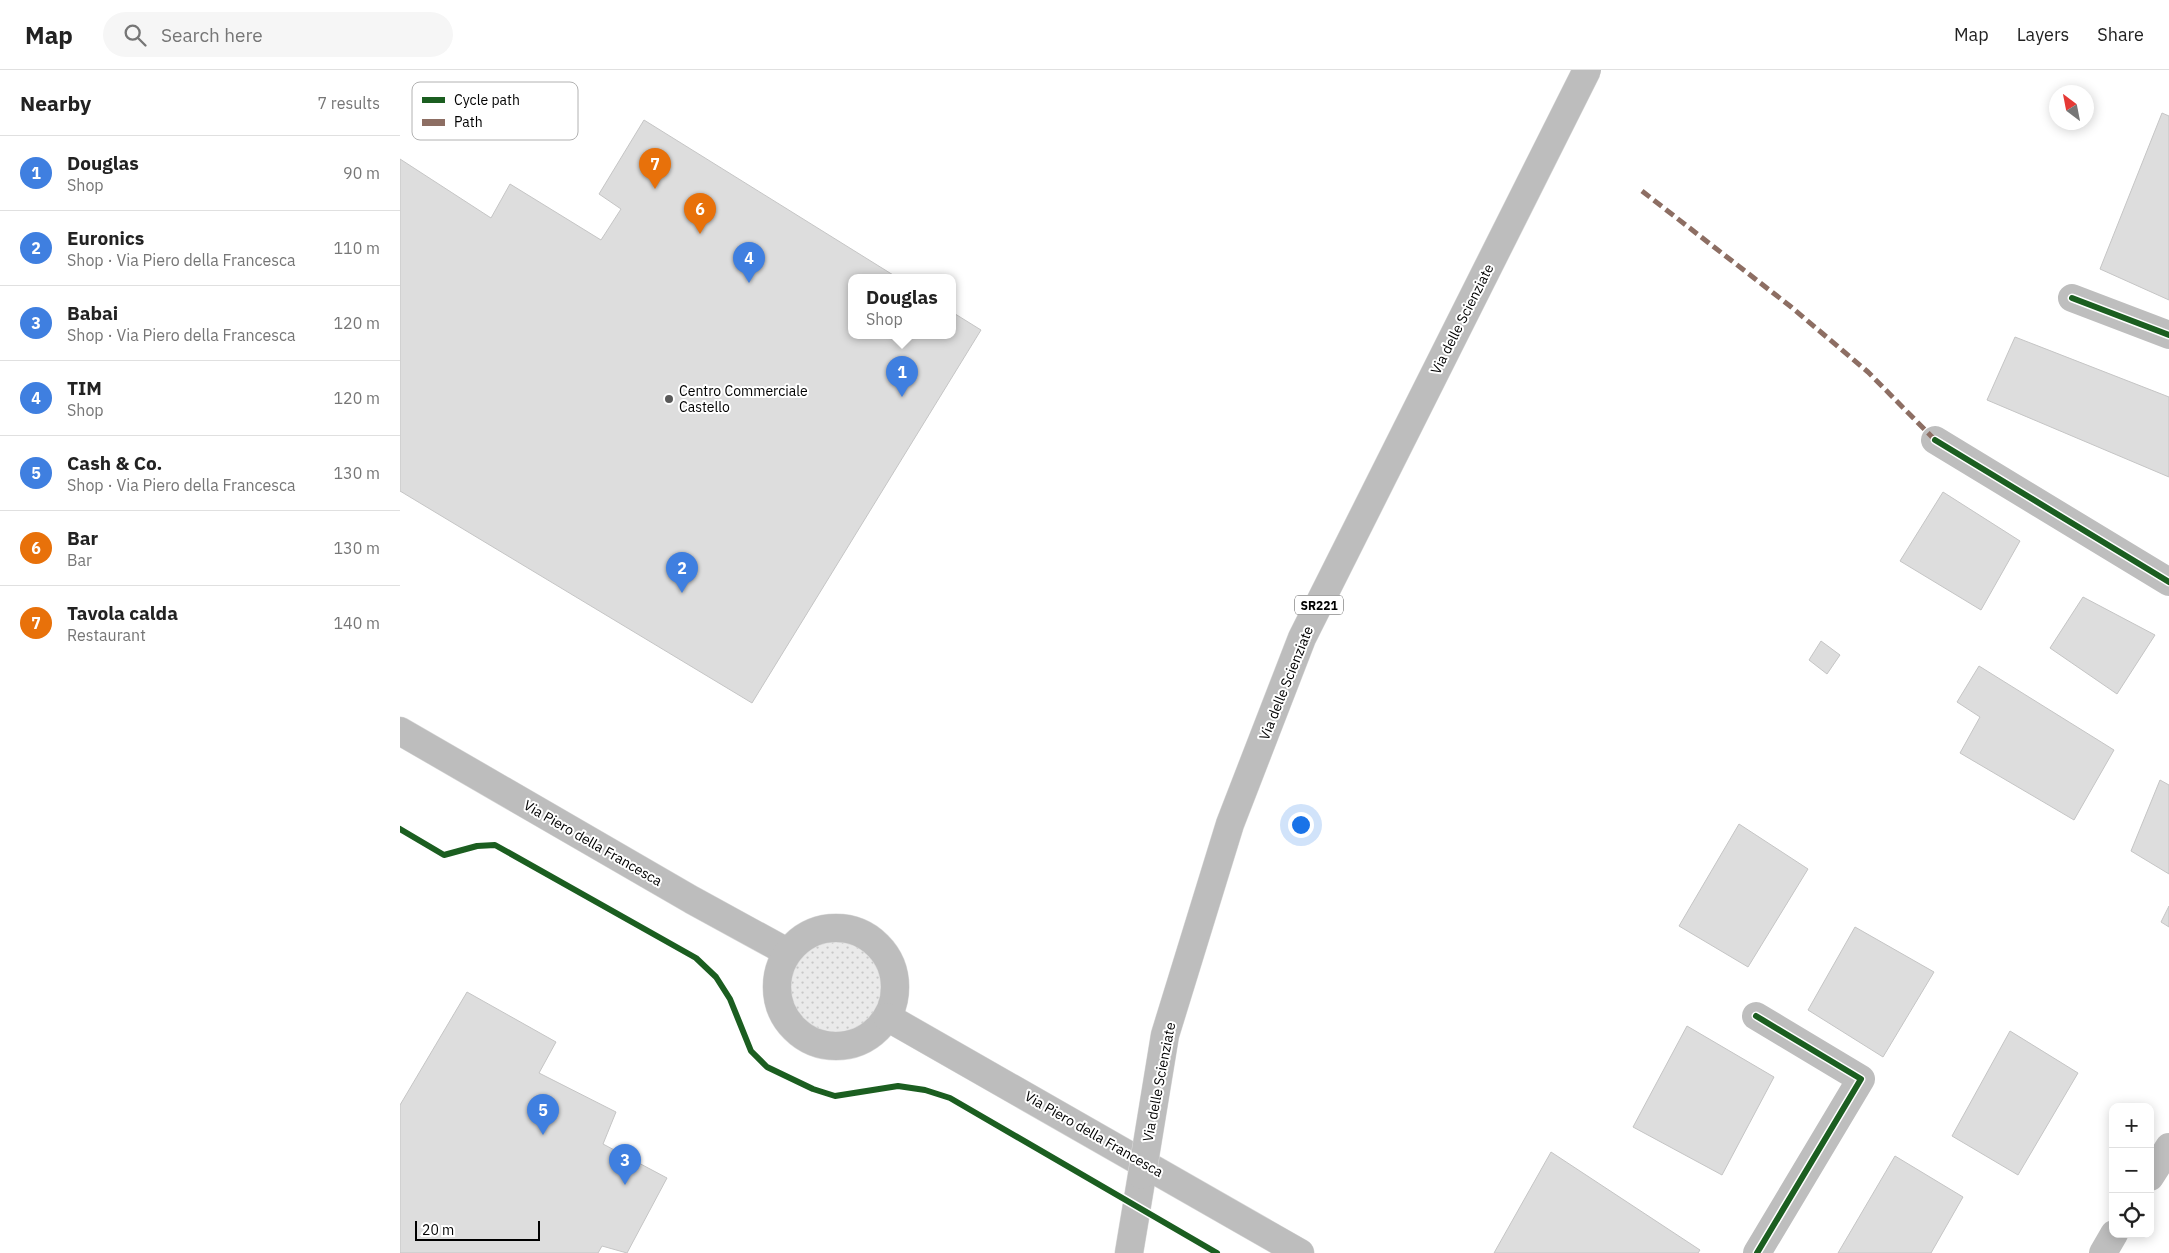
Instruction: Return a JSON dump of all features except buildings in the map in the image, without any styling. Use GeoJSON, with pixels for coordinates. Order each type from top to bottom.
{"type":"FeatureCollection","features":[{"type":"Feature","properties":{"kind":"main road","name":"Via delle Scienziate"},"geometry":{"type":"LineString","coordinates":[[1130,1253],[1165,1035],[1230,824],[1302,638],[1587,70]]}},
{"type":"Feature","properties":{"kind":"main road","name":"Via Piero della Francesca"},"geometry":{"type":"LineString","coordinates":[[400,731],[692,900],[788,952]]}},
{"type":"Feature","properties":{"kind":"main road"},"geometry":{"type":"LineString","coordinates":[[828,928],[844,928],[859,932],[872,940],[883,951],[891,964],[894,980],[894,999],[887,1016],[874,1033],[857,1043],[837,1046],[822,1045],[808,1040],[796,1031],[783,1015],[777,996],[777,980],[780,965],[799,940],[813,932],[828,928]]}},
{"type":"Feature","properties":{"kind":"main road","name":"Via Piero della Francesca"},"geometry":{"type":"LineString","coordinates":[[887,1016],[1300,1253]]}},
{"type":"Feature","properties":{"kind":"street"},"geometry":{"type":"LineString","coordinates":[[2072,298],[2169,335]]}},
{"type":"Feature","properties":{"kind":"street"},"geometry":{"type":"LineString","coordinates":[[1934,440],[2169,582]]}},
{"type":"Feature","properties":{"kind":"street"},"geometry":{"type":"LineString","coordinates":[[1756,1016],[1861,1079],[1758,1253]]}},
{"type":"Feature","properties":{"kind":"street"},"geometry":{"type":"LineString","coordinates":[[2154,1171],[2169,1147]]}},
{"type":"Feature","properties":{"kind":"street"},"geometry":{"type":"LineString","coordinates":[[2103,1253],[2112,1238]]}},
{"type":"Feature","properties":{"kind":"shaded area"},"geometry":{"type":"Polygon","coordinates":[[[835,928],[858,932],[877,945],[890,964],[894,987],[890,1010],[877,1029],[858,1042],[835,1046],[812,1042],[793,1029],[780,1010],[776,987],[780,964],[793,945],[812,932],[835,928]]]}},
{"type":"Feature","properties":{"kind":"marked path"},"geometry":{"type":"LineString","coordinates":[[1642,191],[1790,306],[1868,372],[1935,440]]}},
{"type":"Feature","properties":{"kind":"cycle path"},"geometry":{"type":"LineString","coordinates":[[2072,298],[2169,335]]}},
{"type":"Feature","properties":{"kind":"cycle path"},"geometry":{"type":"LineString","coordinates":[[1935,440],[2169,582]]}},
{"type":"Feature","properties":{"kind":"cycle path"},"geometry":{"type":"LineString","coordinates":[[400,829],[444,855],[477,846],[495,845],[696,958],[716,977],[730,999],[751,1051],[767,1067],[813,1089],[835,1096],[898,1086],[925,1090],[950,1098],[1217,1253]]}},
{"type":"Feature","properties":{"kind":"cycle path"},"geometry":{"type":"LineString","coordinates":[[1756,1016],[1861,1079],[1757,1253]]}},
{"type":"Feature","properties":{"kind":"place","name":"Tavola calda"},"geometry":{"type":"Point","coordinates":[655,189]}},
{"type":"Feature","properties":{"kind":"place","name":"Bar"},"geometry":{"type":"Point","coordinates":[700,234]}},
{"type":"Feature","properties":{"kind":"place","name":"TIM"},"geometry":{"type":"Point","coordinates":[749,283]}},
{"type":"Feature","properties":{"kind":"place","name":"Douglas"},"geometry":{"type":"Point","coordinates":[902,397]}},
{"type":"Feature","properties":{"kind":"place","name":"Centro Commerciale Castello"},"geometry":{"type":"Point","coordinates":[669,399]}},
{"type":"Feature","properties":{"kind":"place","name":"Euronics"},"geometry":{"type":"Point","coordinates":[682,593]}},
{"type":"Feature","properties":{"kind":"place","name":"Cash & Co."},"geometry":{"type":"Point","coordinates":[543,1135]}},
{"type":"Feature","properties":{"kind":"place","name":"Babai"},"geometry":{"type":"Point","coordinates":[625,1185]}}]}
